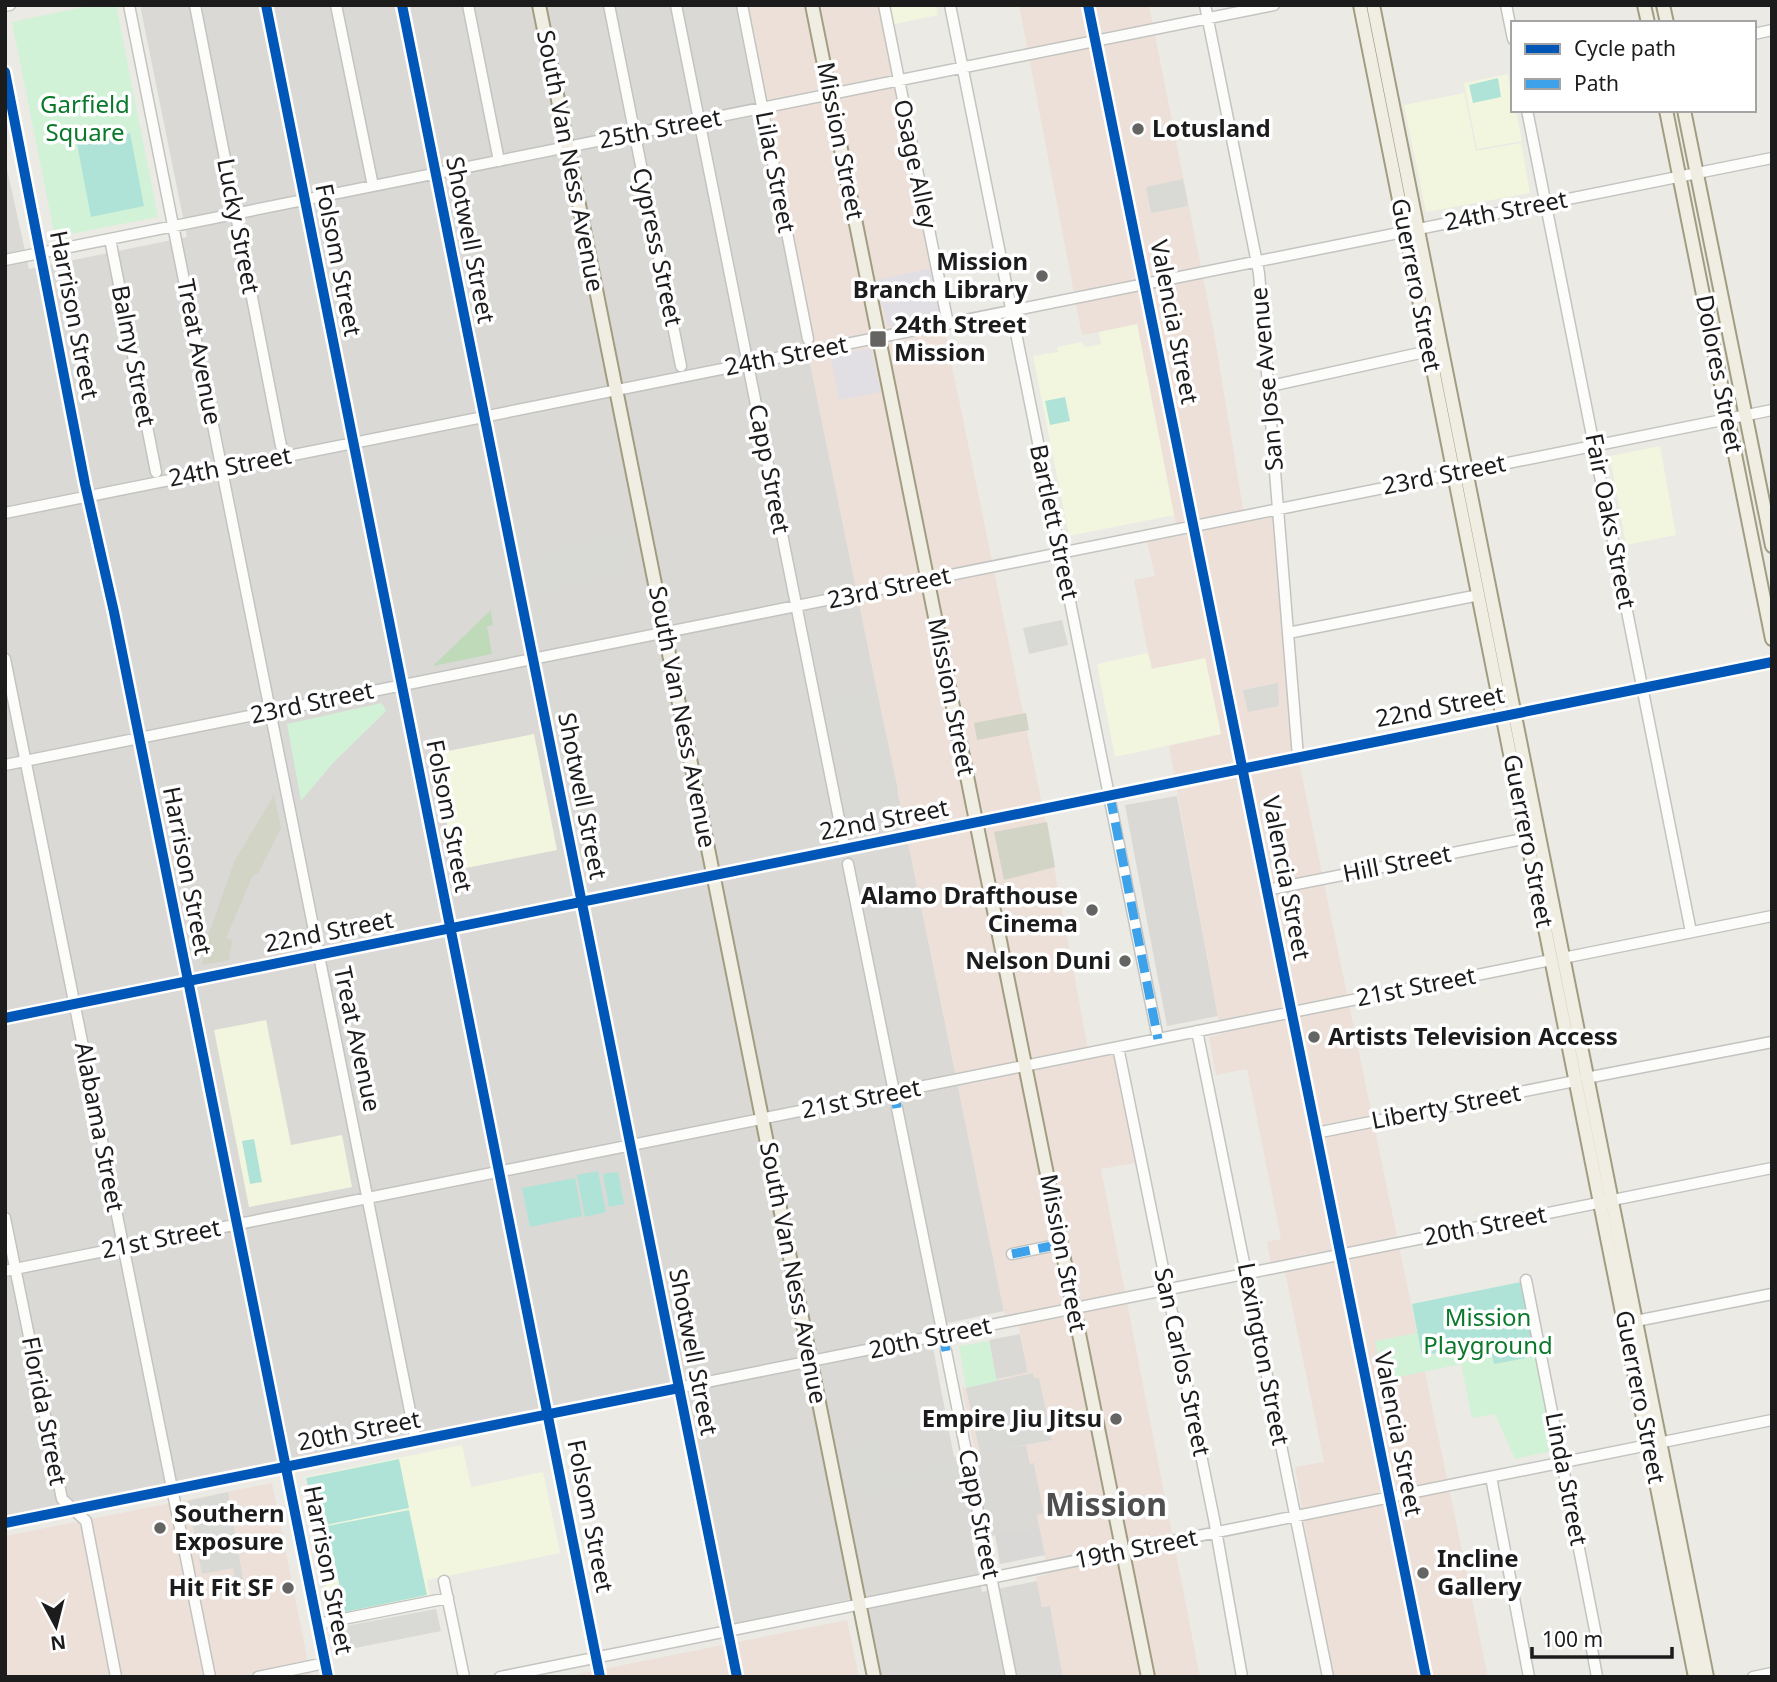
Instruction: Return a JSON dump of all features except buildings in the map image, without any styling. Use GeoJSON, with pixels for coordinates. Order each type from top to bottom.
{"type":"FeatureCollection","features":[{"type":"Feature","properties":{"kind":"main road","name":"South Van Ness Avenue"},"geometry":{"type":"LineString","coordinates":[[539,5],[874,1677]]}},
{"type":"Feature","properties":{"kind":"main road","name":"Mission Street"},"geometry":{"type":"LineString","coordinates":[[812,5],[1148,1677]]}},
{"type":"Feature","properties":{"kind":"main road","name":"Guerrero Street"},"geometry":{"type":"LineString","coordinates":[[1360,5],[1412,230],[1429,351],[1460,472],[1479,595],[1508,715],[1528,838],[1557,959]]}},
{"type":"Feature","properties":{"kind":"main road","name":"Guerrero Street"},"geometry":{"type":"LineString","coordinates":[[1373,5],[1412,230],[1508,715],[1655,1444],[1707,1677]]}},
{"type":"Feature","properties":{"kind":"main road","name":"Dolores Street"},"geometry":{"type":"LineString","coordinates":[[1666,112],[1772,639]]}},
{"type":"Feature","properties":{"kind":"main road","name":"Dolores Street"},"geometry":{"type":"LineString","coordinates":[[1684,112],[1772,546]]}},
{"type":"Feature","properties":{"kind":"main road","name":"Guerrero Street"},"geometry":{"type":"LineString","coordinates":[[1607,1201],[1636,1321],[1695,1677]]}},
{"type":"Feature","properties":{"kind":"street","name":"Treat Avenue"},"geometry":{"type":"LineString","coordinates":[[129,5],[416,1441]]}},
{"type":"Feature","properties":{"kind":"street","name":"Lucky Street"},"geometry":{"type":"LineString","coordinates":[[195,5],[281,446]]}},
{"type":"Feature","properties":{"kind":"street","name":"Folsom Street"},"geometry":{"type":"LineString","coordinates":[[265,5],[600,1677]]}},
{"type":"Feature","properties":{"kind":"street"},"geometry":{"type":"LineString","coordinates":[[336,5],[373,186]]}},
{"type":"Feature","properties":{"kind":"street","name":"Shotwell Street"},"geometry":{"type":"LineString","coordinates":[[402,5],[737,1677]]}},
{"type":"Feature","properties":{"kind":"street"},"geometry":{"type":"LineString","coordinates":[[468,5],[499,161]]}},
{"type":"Feature","properties":{"kind":"street","name":"Cypress Street"},"geometry":{"type":"LineString","coordinates":[[608,5],[681,366]]}},
{"type":"Feature","properties":{"kind":"street","name":"Capp Street"},"geometry":{"type":"LineString","coordinates":[[676,5],[845,849]]}},
{"type":"Feature","properties":{"kind":"street","name":"Lilac Street"},"geometry":{"type":"LineString","coordinates":[[742,5],[808,339]]}},
{"type":"Feature","properties":{"kind":"street","name":"Osage Alley"},"geometry":{"type":"LineString","coordinates":[[884,5],[948,324]]}},
{"type":"Feature","properties":{"kind":"street","name":"Bartlett Street"},"geometry":{"type":"LineString","coordinates":[[950,5],[1158,1039]]}},
{"type":"Feature","properties":{"kind":"street","name":"Valencia Street"},"geometry":{"type":"LineString","coordinates":[[1088,5],[1426,1677]]}},
{"type":"Feature","properties":{"kind":"street","name":"San Jose Avenue"},"geometry":{"type":"LineString","coordinates":[[1205,5],[1257,261],[1298,757]]}},
{"type":"Feature","properties":{"kind":"street","name":"25th Street"},"geometry":{"type":"LineString","coordinates":[[5,260],[1273,5]]}},
{"type":"Feature","properties":{"kind":"street"},"geometry":{"type":"LineString","coordinates":[[1506,5],[1511,29]]}},
{"type":"Feature","properties":{"kind":"street","name":"Harrison Street"},"geometry":{"type":"LineString","coordinates":[[5,72],[87,496],[139,738],[328,1677]]}},
{"type":"Feature","properties":{"kind":"street","name":"Fair Oaks Street"},"geometry":{"type":"LineString","coordinates":[[1527,112],[1691,932]]}},
{"type":"Feature","properties":{"kind":"street","name":"24th Street"},"geometry":{"type":"LineString","coordinates":[[5,513],[1772,158]]}},
{"type":"Feature","properties":{"kind":"street","name":"Balmy Street"},"geometry":{"type":"LineString","coordinates":[[110,239],[156,472]]}},
{"type":"Feature","properties":{"kind":"street"},"geometry":{"type":"LineString","coordinates":[[1266,387],[1429,351]]}},
{"type":"Feature","properties":{"kind":"street","name":"23rd Street"},"geometry":{"type":"LineString","coordinates":[[5,765],[1772,410]]}},
{"type":"Feature","properties":{"kind":"street"},"geometry":{"type":"LineString","coordinates":[[1288,633],[1479,595]]}},
{"type":"Feature","properties":{"kind":"street","name":"Alabama Street"},"geometry":{"type":"LineString","coordinates":[[5,659],[210,1677]]}},
{"type":"Feature","properties":{"kind":"street","name":"22nd Street"},"geometry":{"type":"LineString","coordinates":[[5,1018],[1772,662]]}},
{"type":"Feature","properties":{"kind":"street","name":"Hill Street"},"geometry":{"type":"LineString","coordinates":[[1266,890],[1528,838]]}},
{"type":"Feature","properties":{"kind":"street"},"geometry":{"type":"LineString","coordinates":[[848,864],[894,1092]]}},
{"type":"Feature","properties":{"kind":"street","name":"21st Street"},"geometry":{"type":"LineString","coordinates":[[10,1269],[1772,916]]}},
{"type":"Feature","properties":{"kind":"street","name":"Lexington Street"},"geometry":{"type":"LineString","coordinates":[[1197,1031],[1328,1677]]}},
{"type":"Feature","properties":{"kind":"street","name":"Liberty Street"},"geometry":{"type":"LineString","coordinates":[[1316,1133],[1772,1042]]}},
{"type":"Feature","properties":{"kind":"street","name":"San Carlos Street"},"geometry":{"type":"LineString","coordinates":[[1118,1047],[1216,1534],[1242,1677]]}},
{"type":"Feature","properties":{"kind":"street"},"geometry":{"type":"LineString","coordinates":[[898,1108],[943,1335]]}},
{"type":"Feature","properties":{"kind":"street","name":"20th Street"},"geometry":{"type":"LineString","coordinates":[[5,1523],[1772,1168]]}},
{"type":"Feature","properties":{"kind":"street","name":"Florida Street"},"geometry":{"type":"LineString","coordinates":[[5,1218],[10,1269],[62,1499],[86,1521],[116,1677]]}},
{"type":"Feature","properties":{"kind":"street"},"geometry":{"type":"LineString","coordinates":[[1012,1254],[1061,1244]]}},
{"type":"Feature","properties":{"kind":"street","name":"Linda Street"},"geometry":{"type":"LineString","coordinates":[[1525,1280],[1596,1635],[1591,1644],[1597,1677]]}},
{"type":"Feature","properties":{"kind":"street"},"geometry":{"type":"LineString","coordinates":[[1636,1321],[1772,1294]]}},
{"type":"Feature","properties":{"kind":"street","name":"Capp Street"},"geometry":{"type":"LineString","coordinates":[[946,1351],[1011,1677]]}},
{"type":"Feature","properties":{"kind":"street","name":"19th Street"},"geometry":{"type":"LineString","coordinates":[[500,1677],[1772,1420]]}},
{"type":"Feature","properties":{"kind":"street"},"geometry":{"type":"LineString","coordinates":[[1491,1477],[1530,1677]]}},
{"type":"Feature","properties":{"kind":"street"},"geometry":{"type":"LineString","coordinates":[[444,1581],[464,1677]]}},
{"type":"Feature","properties":{"kind":"street"},"geometry":{"type":"LineString","coordinates":[[318,1624],[448,1598]]}},
{"type":"Feature","properties":{"kind":"street"},"geometry":{"type":"LineString","coordinates":[[258,1677],[326,1663]]}},
{"type":"Feature","properties":{"kind":"street"},"geometry":{"type":"LineString","coordinates":[[1753,1677],[1772,1673]]}},
{"type":"Feature","properties":{"kind":"shaded area"},"geometry":{"type":"Polygon","coordinates":[[[140,5],[745,5],[813,356],[809,358],[1004,1311],[929,1327],[954,1457],[1026,1445],[1030,1463],[1034,1463],[1044,1514],[1037,1515],[1039,1526],[972,1540],[982,1592],[1037,1581],[1042,1607],[1050,1605],[1063,1677],[874,1677],[860,1597],[726,1626],[679,1383],[5,1519],[5,160],[29,269],[187,237],[140,5]]]}},
{"type":"Feature","properties":{"kind":"shaded area"},"geometry":{"type":"Polygon","coordinates":[[[745,5],[878,5],[1046,824],[1089,1054],[1115,1050],[1135,1163],[1101,1169],[1200,1677],[1063,1677],[1050,1606],[1042,1607],[1036,1577],[1048,1574],[1037,1515],[1044,1513],[1034,1463],[1030,1464],[1026,1445],[975,1453],[962,1388],[1028,1372],[1016,1313],[1005,1315],[1004,1311],[809,358],[813,356],[745,5]]]}},
{"type":"Feature","properties":{"kind":"shaded area"},"geometry":{"type":"Polygon","coordinates":[[[886,5],[936,5],[938,15],[890,25],[886,5]]]}},
{"type":"Feature","properties":{"kind":"shaded area"},"geometry":{"type":"Polygon","coordinates":[[[1019,5],[1149,5],[1213,327],[1244,514],[1278,508],[1298,757],[1488,1677],[1330,1677],[1295,1467],[1324,1462],[1283,1262],[1271,1264],[1267,1242],[1281,1239],[1247,1069],[1216,1075],[1209,1037],[1221,1034],[1169,746],[1221,734],[1205,659],[1151,669],[1134,580],[1155,576],[1146,536],[1177,529],[1137,325],[1082,335],[1019,5]]]}},
{"type":"Feature","properties":{"kind":"shaded area"},"geometry":{"type":"Polygon","coordinates":[[[1508,74],[1511,112],[1516,112],[1522,141],[1477,149],[1464,83],[1508,74]]]}},
{"type":"Feature","properties":{"kind":"shaded area"},"geometry":{"type":"Polygon","coordinates":[[[1464,93],[1476,151],[1521,143],[1530,193],[1426,212],[1404,105],[1464,93]]]}},
{"type":"Feature","properties":{"kind":"shaded area"},"geometry":{"type":"Polygon","coordinates":[[[1183,179],[1188,206],[1151,213],[1146,187],[1183,179]]]}},
{"type":"Feature","properties":{"kind":"shaded area"},"geometry":{"type":"Polygon","coordinates":[[[933,268],[943,317],[888,327],[876,280],[933,268]]]}},
{"type":"Feature","properties":{"kind":"shaded area"},"geometry":{"type":"Polygon","coordinates":[[[1137,324],[1174,515],[1069,536],[1033,356],[1058,352],[1057,347],[1081,342],[1085,347],[1101,344],[1099,332],[1137,324]]]}},
{"type":"Feature","properties":{"kind":"shaded area"},"geometry":{"type":"Polygon","coordinates":[[[871,348],[881,392],[839,400],[831,356],[871,348]]]}},
{"type":"Feature","properties":{"kind":"shaded area"},"geometry":{"type":"Polygon","coordinates":[[[1660,446],[1676,535],[1626,545],[1610,456],[1660,446]]]}},
{"type":"Feature","properties":{"kind":"shaded area"},"geometry":{"type":"Polygon","coordinates":[[[626,533],[634,573],[533,593],[527,560],[542,557],[540,551],[626,533]]]}},
{"type":"Feature","properties":{"kind":"shaded area"},"geometry":{"type":"Polygon","coordinates":[[[491,610],[493,625],[487,626],[492,654],[433,666],[491,610]]]}},
{"type":"Feature","properties":{"kind":"shaded area"},"geometry":{"type":"Polygon","coordinates":[[[1062,620],[1068,645],[1029,654],[1023,628],[1062,620]]]}},
{"type":"Feature","properties":{"kind":"shaded area"},"geometry":{"type":"Polygon","coordinates":[[[1148,653],[1152,669],[1205,658],[1221,734],[1115,757],[1097,664],[1148,653]]]}},
{"type":"Feature","properties":{"kind":"shaded area"},"geometry":{"type":"Polygon","coordinates":[[[875,683],[898,790],[890,793],[896,825],[856,833],[830,699],[866,693],[865,686],[875,683]]]}},
{"type":"Feature","properties":{"kind":"shaded area"},"geometry":{"type":"Polygon","coordinates":[[[1278,683],[1279,706],[1248,712],[1243,690],[1278,683]]]}},
{"type":"Feature","properties":{"kind":"shaded area"},"geometry":{"type":"Polygon","coordinates":[[[1026,713],[1029,730],[977,740],[974,723],[1026,713]]]}},
{"type":"Feature","properties":{"kind":"shaded area"},"geometry":{"type":"Polygon","coordinates":[[[534,734],[557,850],[456,870],[433,754],[534,734]]]}},
{"type":"Feature","properties":{"kind":"shaded area"},"geometry":{"type":"Polygon","coordinates":[[[274,795],[281,828],[258,873],[253,875],[226,938],[232,940],[229,960],[202,965],[208,936],[235,860],[274,795]]]}},
{"type":"Feature","properties":{"kind":"shaded area"},"geometry":{"type":"Polygon","coordinates":[[[1177,796],[1218,1016],[1167,1026],[1125,805],[1177,796]]]}},
{"type":"Feature","properties":{"kind":"shaded area"},"geometry":{"type":"Polygon","coordinates":[[[1047,822],[1055,867],[1004,880],[994,832],[1047,822]]]}},
{"type":"Feature","properties":{"kind":"shaded area"},"geometry":{"type":"Polygon","coordinates":[[[266,1020],[291,1145],[342,1135],[352,1187],[249,1207],[214,1030],[266,1020]]]}},
{"type":"Feature","properties":{"kind":"shaded area"},"geometry":{"type":"Polygon","coordinates":[[[1020,1334],[1028,1373],[996,1379],[989,1340],[1020,1334]]]}},
{"type":"Feature","properties":{"kind":"shaded area"},"geometry":{"type":"Polygon","coordinates":[[[1033,1373],[1034,1378],[1039,1378],[1052,1440],[980,1453],[966,1388],[1033,1373]]]}},
{"type":"Feature","properties":{"kind":"shaded area"},"geometry":{"type":"Polygon","coordinates":[[[882,1440],[889,1474],[955,1462],[958,1477],[856,1496],[846,1446],[882,1440]]]}},
{"type":"Feature","properties":{"kind":"shaded area"},"geometry":{"type":"Polygon","coordinates":[[[462,1445],[471,1487],[543,1472],[560,1553],[427,1580],[430,1597],[332,1617],[305,1477],[462,1445]]]}},
{"type":"Feature","properties":{"kind":"shaded area"},"geometry":{"type":"Polygon","coordinates":[[[272,1483],[311,1677],[5,1677],[5,1536],[272,1483]]]}},
{"type":"Feature","properties":{"kind":"shaded area"},"geometry":{"type":"Polygon","coordinates":[[[228,1492],[243,1579],[235,1581],[233,1568],[202,1574],[188,1501],[228,1492]]]}},
{"type":"Feature","properties":{"kind":"shaded area"},"geometry":{"type":"Polygon","coordinates":[[[1039,1526],[1045,1555],[1000,1564],[995,1535],[1039,1526]]]}},
{"type":"Feature","properties":{"kind":"shaded area"},"geometry":{"type":"Polygon","coordinates":[[[436,1609],[441,1631],[340,1651],[335,1628],[436,1609]]]}},
{"type":"Feature","properties":{"kind":"shaded area"},"geometry":{"type":"Polygon","coordinates":[[[847,1620],[859,1677],[564,1677],[847,1620]]]}},
{"type":"Feature","properties":{"kind":"green space","name":"Garfield Square"},"geometry":{"type":"Polygon","coordinates":[[[94,5],[116,5],[158,217],[55,237],[12,22],[94,5]]]}},
{"type":"Feature","properties":{"kind":"green space"},"geometry":{"type":"Polygon","coordinates":[[[1498,78],[1501,97],[1473,103],[1469,85],[1498,78]]]}},
{"type":"Feature","properties":{"kind":"green space"},"geometry":{"type":"Polygon","coordinates":[[[130,133],[144,206],[91,217],[77,144],[130,133]]]}},
{"type":"Feature","properties":{"kind":"green space"},"geometry":{"type":"Polygon","coordinates":[[[1065,397],[1070,421],[1050,425],[1045,401],[1065,397]]]}},
{"type":"Feature","properties":{"kind":"green space"},"geometry":{"type":"Polygon","coordinates":[[[382,703],[386,711],[332,764],[301,801],[287,724],[382,703]]]}},
{"type":"Feature","properties":{"kind":"green space"},"geometry":{"type":"Polygon","coordinates":[[[254,1139],[262,1182],[250,1184],[242,1141],[254,1139]]]}},
{"type":"Feature","properties":{"kind":"green space"},"geometry":{"type":"Polygon","coordinates":[[[598,1171],[606,1212],[585,1217],[577,1175],[598,1171]]]}},
{"type":"Feature","properties":{"kind":"green space"},"geometry":{"type":"Polygon","coordinates":[[[618,1172],[624,1204],[609,1207],[603,1174],[618,1172]]]}},
{"type":"Feature","properties":{"kind":"green space"},"geometry":{"type":"Polygon","coordinates":[[[575,1178],[582,1216],[530,1227],[522,1188],[575,1178]]]}},
{"type":"Feature","properties":{"kind":"green space","name":"Mission Playground"},"geometry":{"type":"Polygon","coordinates":[[[1521,1282],[1556,1450],[1515,1459],[1495,1414],[1472,1418],[1461,1364],[1384,1380],[1375,1341],[1417,1333],[1412,1304],[1521,1282]]]}},
{"type":"Feature","properties":{"kind":"green space","name":"Mission Playground"},"geometry":{"type":"Polygon","coordinates":[[[1521,1282],[1536,1356],[1494,1364],[1489,1341],[1422,1356],[1412,1304],[1521,1282]]]}},
{"type":"Feature","properties":{"kind":"green space"},"geometry":{"type":"Polygon","coordinates":[[[989,1341],[997,1382],[966,1388],[959,1346],[989,1341]]]}},
{"type":"Feature","properties":{"kind":"green space"},"geometry":{"type":"Polygon","coordinates":[[[399,1459],[409,1508],[316,1527],[306,1478],[399,1459]]]}},
{"type":"Feature","properties":{"kind":"green space"},"geometry":{"type":"Polygon","coordinates":[[[409,1510],[427,1595],[345,1612],[327,1526],[409,1510]]]}},
{"type":"Feature","properties":{"kind":"marked path"},"geometry":{"type":"LineString","coordinates":[[1110,796],[1158,1039]]}},
{"type":"Feature","properties":{"kind":"marked path"},"geometry":{"type":"LineString","coordinates":[[894,1092],[897,1108]]}},
{"type":"Feature","properties":{"kind":"marked path"},"geometry":{"type":"LineString","coordinates":[[1012,1254],[1061,1244]]}},
{"type":"Feature","properties":{"kind":"marked path"},"geometry":{"type":"LineString","coordinates":[[943,1335],[946,1351]]}},
{"type":"Feature","properties":{"kind":"cycle path"},"geometry":{"type":"LineString","coordinates":[[266,5],[600,1677]]}},
{"type":"Feature","properties":{"kind":"cycle path"},"geometry":{"type":"LineString","coordinates":[[402,5],[737,1677]]}},
{"type":"Feature","properties":{"kind":"cycle path"},"geometry":{"type":"LineString","coordinates":[[1088,5],[1426,1677]]}},
{"type":"Feature","properties":{"kind":"cycle path"},"geometry":{"type":"LineString","coordinates":[[5,72],[85,484],[114,612],[328,1677]]}},
{"type":"Feature","properties":{"kind":"cycle path"},"geometry":{"type":"LineString","coordinates":[[5,1018],[1772,662]]}},
{"type":"Feature","properties":{"kind":"cycle path"},"geometry":{"type":"LineString","coordinates":[[5,1523],[679,1388]]}},
{"type":"Feature","properties":{"kind":"place","name":"Lotusland"},"geometry":{"type":"Point","coordinates":[1138,129]}},
{"type":"Feature","properties":{"kind":"place","name":"Mission Branch Library"},"geometry":{"type":"Point","coordinates":[1042,276]}},
{"type":"Feature","properties":{"kind":"place","name":"24th Street Mission"},"geometry":{"type":"Point","coordinates":[878,339]}},
{"type":"Feature","properties":{"kind":"place","name":"Alamo Drafthouse Cinema"},"geometry":{"type":"Point","coordinates":[1092,910]}},
{"type":"Feature","properties":{"kind":"place","name":"Nelson Duni"},"geometry":{"type":"Point","coordinates":[1125,961]}},
{"type":"Feature","properties":{"kind":"place","name":"Artists Television Access"},"geometry":{"type":"Point","coordinates":[1314,1037]}},
{"type":"Feature","properties":{"kind":"place","name":"Empire Jiu Jitsu"},"geometry":{"type":"Point","coordinates":[1116,1419]}},
{"type":"Feature","properties":{"kind":"place","name":"Southern Exposure"},"geometry":{"type":"Point","coordinates":[160,1528]}},
{"type":"Feature","properties":{"kind":"place","name":"Incline Gallery"},"geometry":{"type":"Point","coordinates":[1423,1573]}},
{"type":"Feature","properties":{"kind":"place","name":"Hit Fit SF"},"geometry":{"type":"Point","coordinates":[288,1588]}},
{"type":"Feature","properties":{"kind":"district","name":"Mission"},"geometry":{"type":"Point","coordinates":[1106,1505]}}]}
